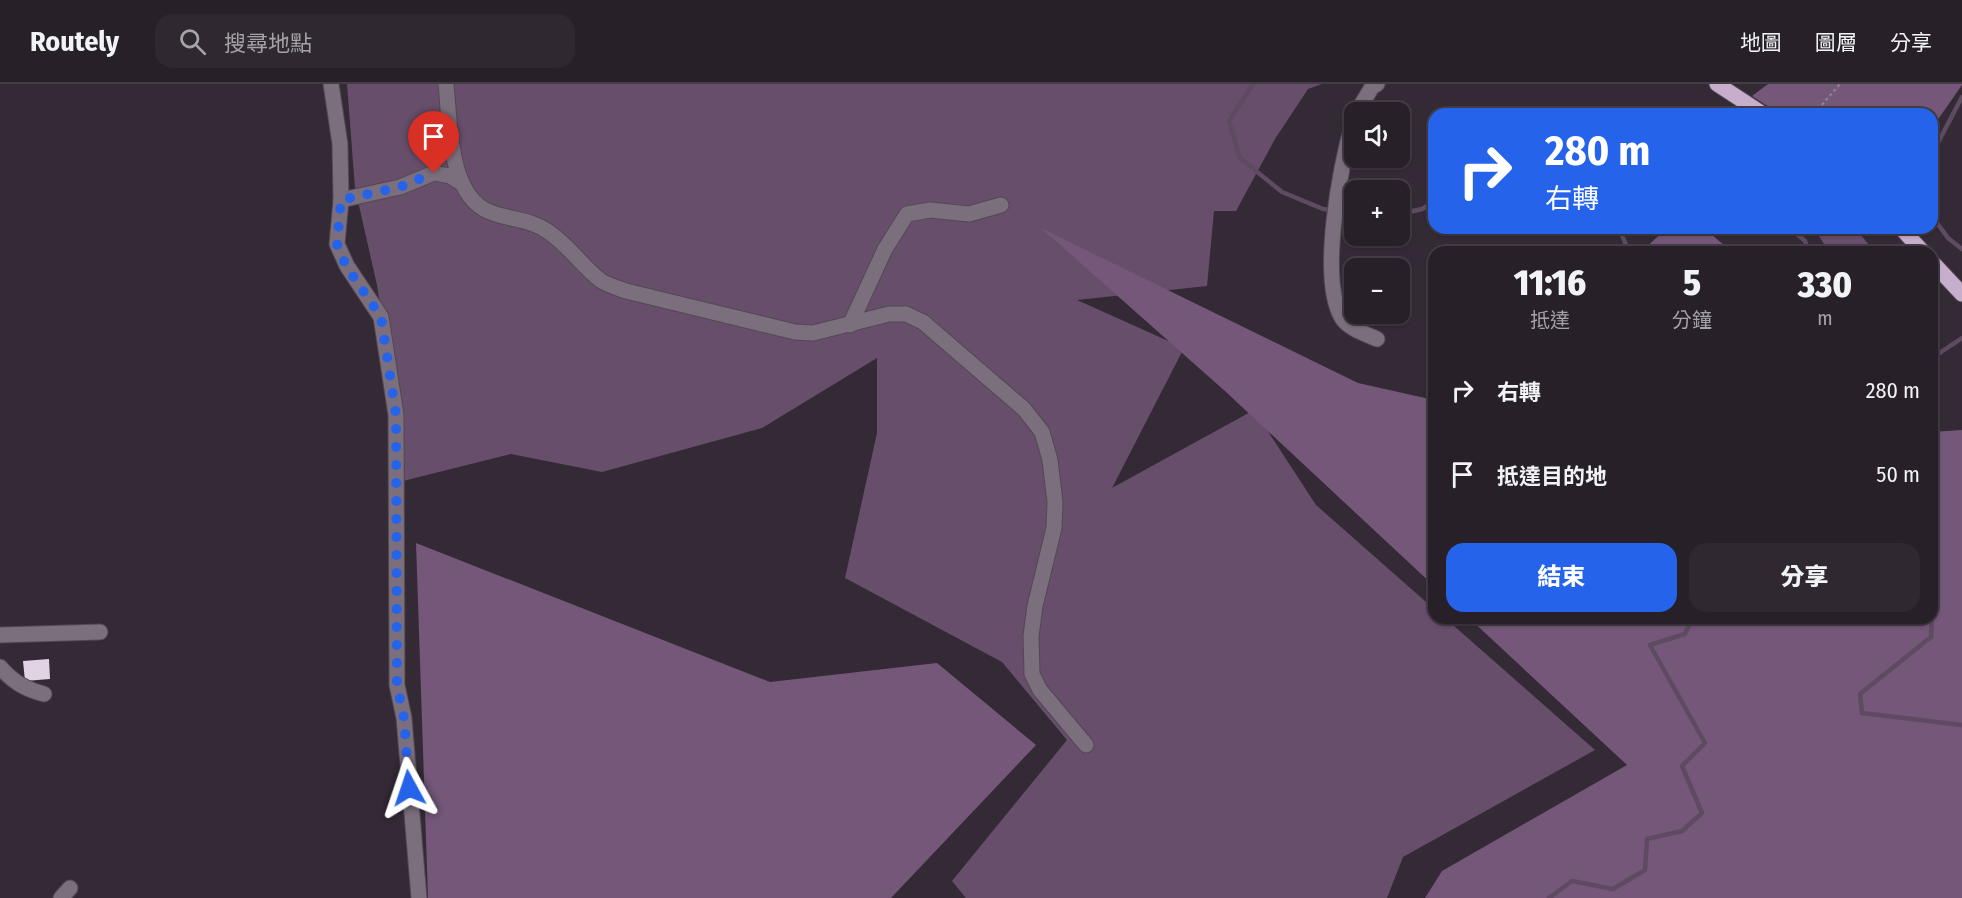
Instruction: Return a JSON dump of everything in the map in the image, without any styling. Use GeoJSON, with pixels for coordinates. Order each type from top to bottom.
{"type":"FeatureCollection","features":[{"type":"Feature","properties":{"kind":"main road"},"geometry":{"type":"LineString","coordinates":[[1717,84],[1754,108]]}},
{"type":"Feature","properties":{"kind":"main road"},"geometry":{"type":"LineString","coordinates":[[1906,234],[1917,246]]}},
{"type":"Feature","properties":{"kind":"main road"},"geometry":{"type":"LineString","coordinates":[[1938,268],[1962,294]]}},
{"type":"Feature","properties":{"kind":"street"},"geometry":{"type":"LineString","coordinates":[[331,84],[340,144],[341,200],[337,244],[346,266],[381,317],[396,415],[397,685],[404,718],[419,898]]}},
{"type":"Feature","properties":{"kind":"street"},"geometry":{"type":"LineString","coordinates":[[446,84],[455,161],[461,183],[476,204],[490,212],[534,223],[551,233],[602,281],[626,291],[795,332],[813,333],[889,314],[906,314],[923,322],[1024,409],[1042,432],[1050,460],[1055,502],[1049,552],[1035,606],[1031,636],[1032,674],[1040,690],[1086,745]]}},
{"type":"Feature","properties":{"kind":"street"},"geometry":{"type":"LineString","coordinates":[[1363,102],[1372,87],[1377,84]]}},
{"type":"Feature","properties":{"kind":"street"},"geometry":{"type":"LineString","coordinates":[[1344,158],[1330,274],[1338,308],[1344,320],[1359,331],[1377,339]]}},
{"type":"Feature","properties":{"kind":"street"},"geometry":{"type":"LineString","coordinates":[[341,200],[400,187],[434,173],[450,176],[461,183]]}},
{"type":"Feature","properties":{"kind":"street"},"geometry":{"type":"LineString","coordinates":[[850,325],[885,249],[906,214],[930,210],[969,214],[1001,204]]}},
{"type":"Feature","properties":{"kind":"street"},"geometry":{"type":"LineString","coordinates":[[0,635],[100,632]]}},
{"type":"Feature","properties":{"kind":"street"},"geometry":{"type":"LineString","coordinates":[[0,668],[26,689],[44,694]]}},
{"type":"Feature","properties":{"kind":"path"},"geometry":{"type":"LineString","coordinates":[[1819,108],[1840,84]]}},
{"type":"Feature","properties":{"kind":"shaded area"},"geometry":{"type":"Polygon","coordinates":[[[347,84],[1322,84],[1308,89],[1275,139],[1236,211],[1214,211],[1207,286],[1077,300],[1184,348],[1112,488],[1254,410],[1316,505],[1428,604],[1428,624],[1452,624],[1595,750],[1403,857],[1387,898],[966,898],[952,881],[1067,740],[1002,662],[845,578],[877,433],[877,358],[762,428],[602,472],[511,454],[399,482],[391,380],[377,285],[355,188],[347,84]]]}},
{"type":"Feature","properties":{"kind":"shaded area"},"geometry":{"type":"Polygon","coordinates":[[[1768,84],[1962,84],[1938,119],[1938,108],[1771,108],[1752,96],[1768,84]]]}},
{"type":"Feature","properties":{"kind":"shaded area"},"geometry":{"type":"Polygon","coordinates":[[[1041,228],[1358,383],[1428,399],[1428,580],[1226,392],[1041,228]]]}},
{"type":"Feature","properties":{"kind":"shaded area"},"geometry":{"type":"Polygon","coordinates":[[[1660,234],[1711,234],[1725,246],[1648,246],[1660,234]]]}},
{"type":"Feature","properties":{"kind":"shaded area"},"geometry":{"type":"Polygon","coordinates":[[[1818,234],[1860,234],[1870,246],[1825,246],[1818,234]]]}},
{"type":"Feature","properties":{"kind":"shaded area"},"geometry":{"type":"Polygon","coordinates":[[[1962,430],[1962,898],[1425,898],[1442,871],[1627,765],[1475,624],[1938,624],[1938,432],[1962,430]]]}},
{"type":"Feature","properties":{"kind":"shaded area"},"geometry":{"type":"Polygon","coordinates":[[[416,543],[770,682],[937,663],[1036,745],[891,898],[428,898],[416,543]]]}},
{"type":"Feature","properties":{"kind":"building"},"geometry":{"type":"Polygon","coordinates":[[[49,659],[50,679],[25,681],[23,661],[49,659]]]}},
{"type":"Feature","properties":{"kind":"waterway"},"geometry":{"type":"LineString","coordinates":[[1253,84],[1229,121],[1240,158],[1282,192],[1323,209],[1344,212]]}},
{"type":"Feature","properties":{"kind":"waterway"},"geometry":{"type":"LineString","coordinates":[[1938,143],[1962,97]]}},
{"type":"Feature","properties":{"kind":"waterway"},"geometry":{"type":"LineString","coordinates":[[1410,212],[1428,206]]}},
{"type":"Feature","properties":{"kind":"waterway"},"geometry":{"type":"LineString","coordinates":[[1938,224],[1948,238],[1962,249]]}},
{"type":"Feature","properties":{"kind":"waterway"},"geometry":{"type":"LineString","coordinates":[[1622,234],[1626,246]]}},
{"type":"Feature","properties":{"kind":"waterway"},"geometry":{"type":"LineString","coordinates":[[1797,234],[1807,246]]}},
{"type":"Feature","properties":{"kind":"waterway"},"geometry":{"type":"LineString","coordinates":[[1938,354],[1962,338]]}},
{"type":"Feature","properties":{"kind":"waterway"},"geometry":{"type":"LineString","coordinates":[[1549,898],[1572,881],[1613,889],[1645,870],[1647,839],[1682,831],[1702,813],[1682,766],[1705,743],[1650,645],[1685,634],[1689,624]]}},
{"type":"Feature","properties":{"kind":"waterway"},"geometry":{"type":"LineString","coordinates":[[1932,624],[1931,637],[1860,694],[1862,713],[1962,725]]}},
{"type":"Feature","properties":{"kind":"route"},"geometry":{"type":"LineString","coordinates":[[409,788],[404,718],[397,685],[396,415],[381,317],[346,266],[337,244],[341,200],[400,187],[434,173]]}}]}
